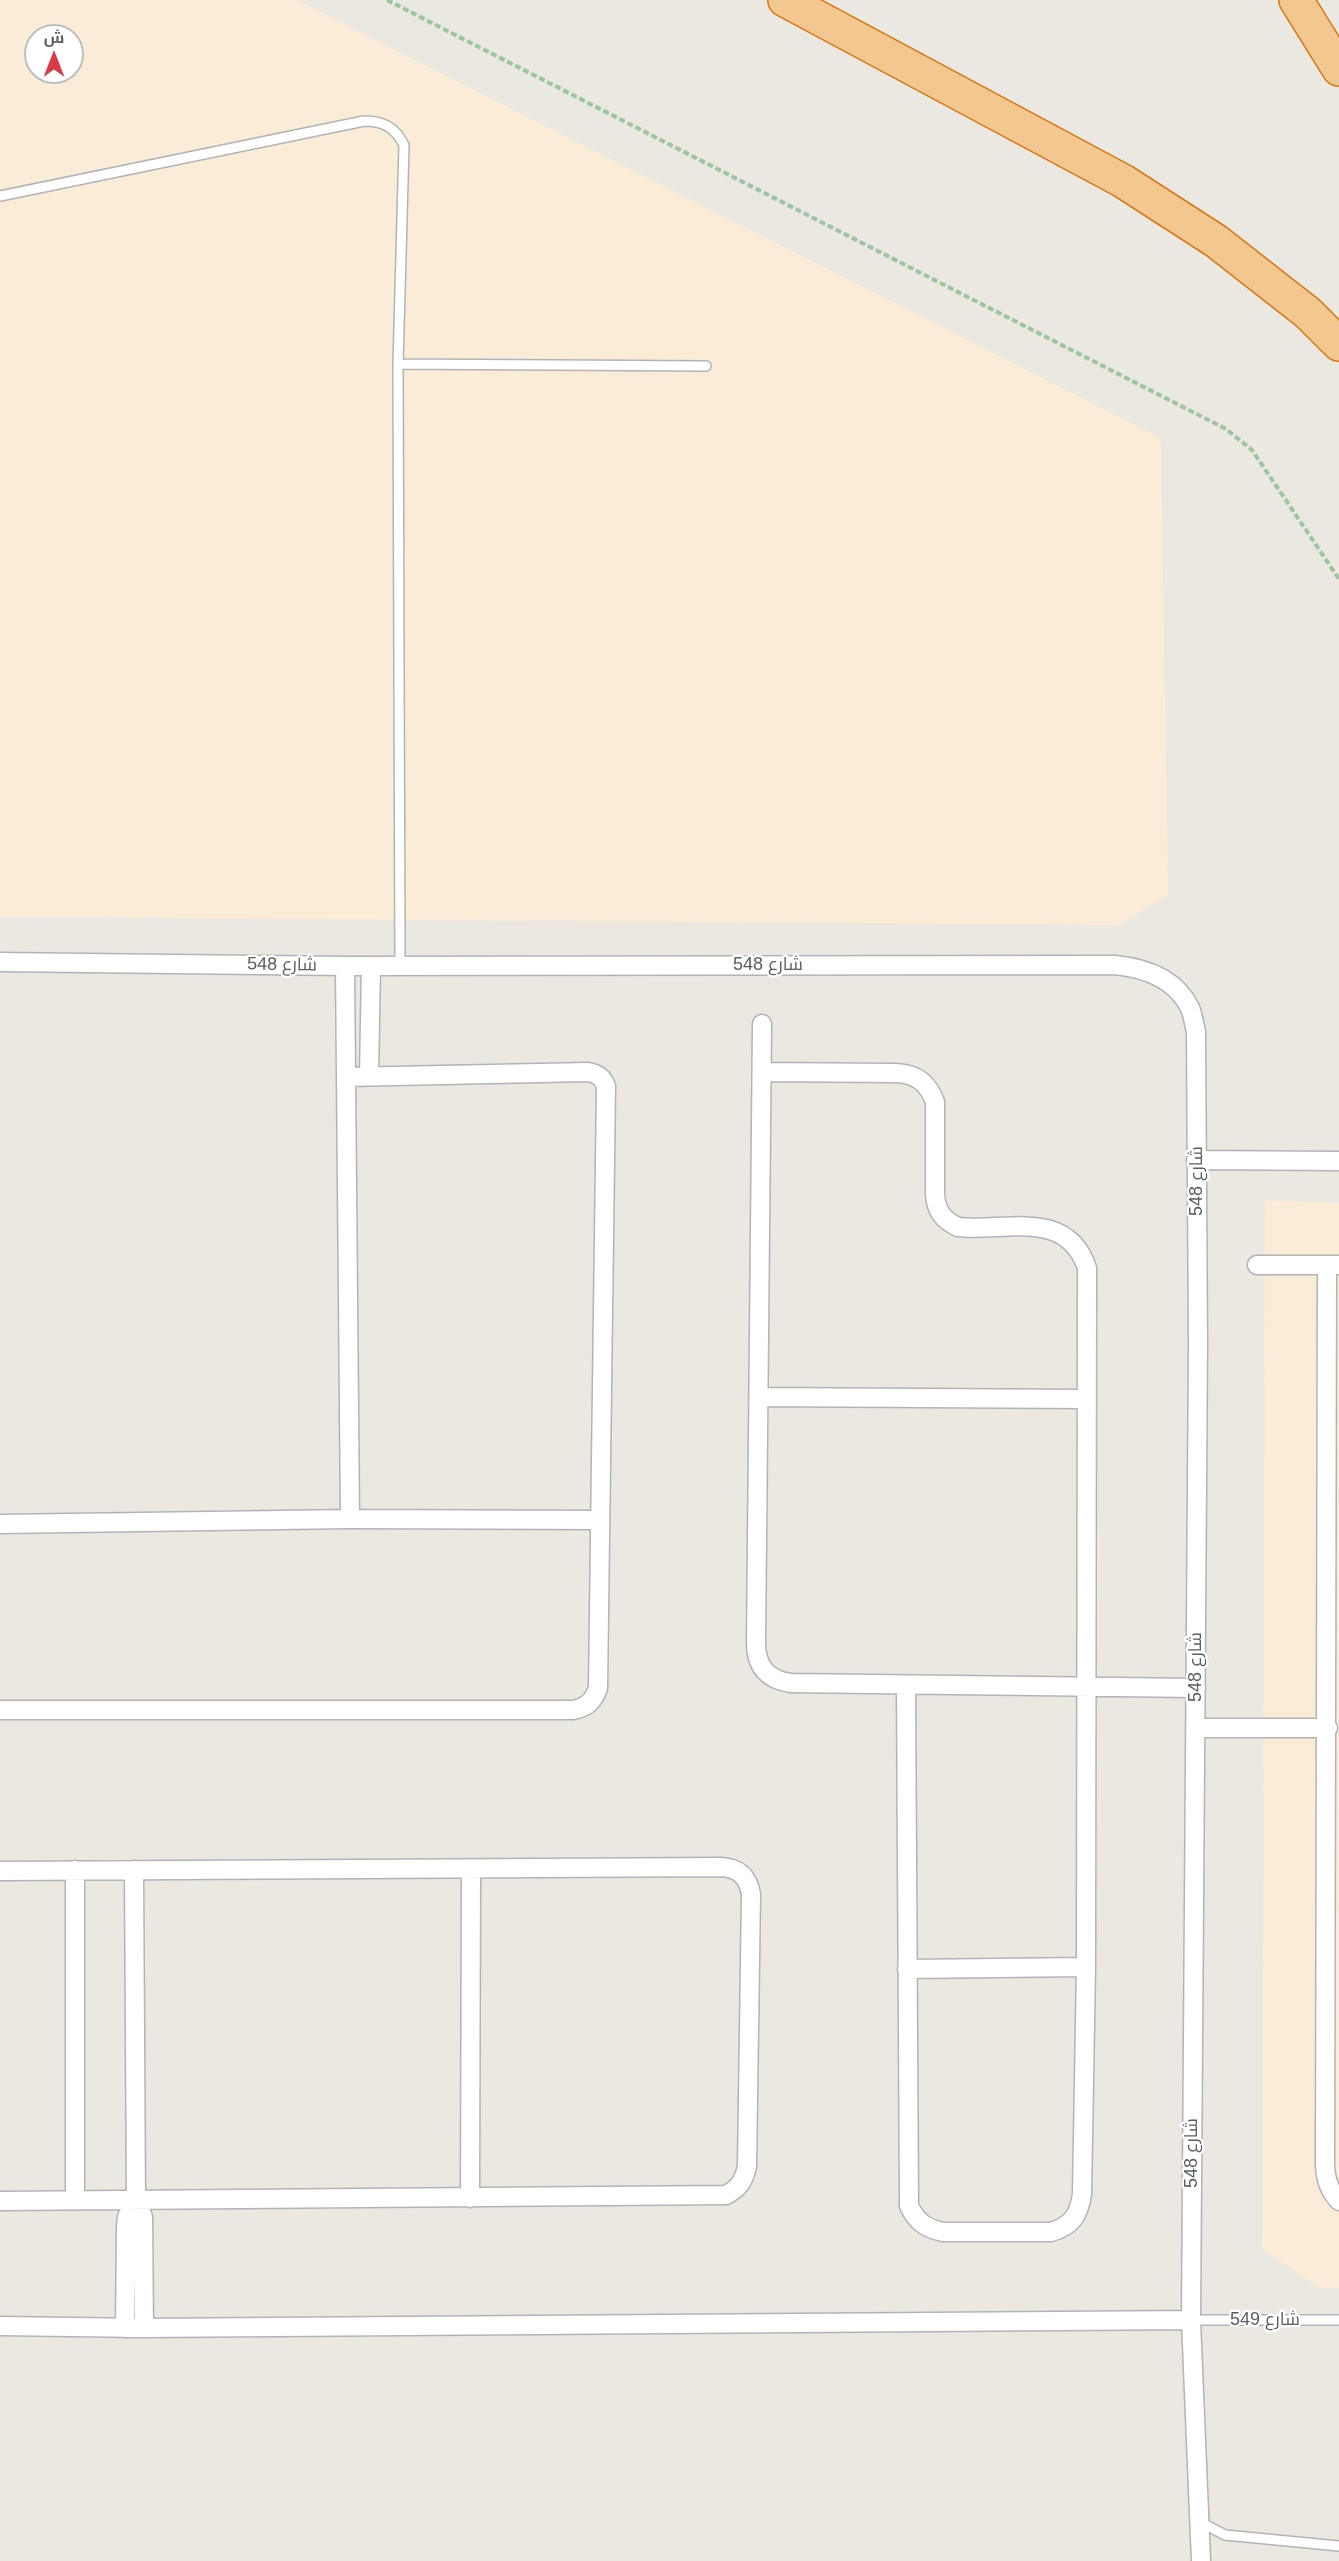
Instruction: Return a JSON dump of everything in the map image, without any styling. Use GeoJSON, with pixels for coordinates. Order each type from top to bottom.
{"type":"FeatureCollection","features":[{"type":"Feature","properties":{"kind":"highway"},"geometry":{"type":"LineString","coordinates":[[758,0],[884,54]]}},
{"type":"Feature","properties":{"kind":"highway"},"geometry":{"type":"LineString","coordinates":[[785,0],[1123,181],[1216,241],[1308,313],[1339,344]]}},
{"type":"Feature","properties":{"kind":"highway"},"geometry":{"type":"LineString","coordinates":[[1296,0],[1339,69]]}},
{"type":"Feature","properties":{"kind":"street","name":"شارع 548"},"geometry":{"type":"LineString","coordinates":[[0,962],[345,966],[1115,965],[1138,967],[1159,976],[1176,990],[1190,1009],[1196,1032],[1196,1688],[1191,2320],[1201,2561]]}},
{"type":"Feature","properties":{"kind":"street"},"geometry":{"type":"LineString","coordinates":[[345,966],[350,1519]]}},
{"type":"Feature","properties":{"kind":"street"},"geometry":{"type":"LineString","coordinates":[[369,1076],[370,966]]}},
{"type":"Feature","properties":{"kind":"street"},"geometry":{"type":"LineString","coordinates":[[762,1024],[756,1655],[760,1666],[769,1676],[779,1682],[791,1683],[1196,1688]]}},
{"type":"Feature","properties":{"kind":"street"},"geometry":{"type":"LineString","coordinates":[[0,1710],[573,1710],[584,1708],[594,1700],[598,1688],[606,1086],[603,1079],[588,1072],[346,1077]]}},
{"type":"Feature","properties":{"kind":"street"},"geometry":{"type":"LineString","coordinates":[[762,1072],[896,1073],[909,1074],[921,1080],[930,1090],[935,1102],[935,1194],[940,1215],[958,1227],[1049,1228],[1074,1242],[1087,1268],[1086,1967],[1080,2208],[1074,2220],[1064,2228],[1041,2232],[943,2232],[928,2229],[916,2220],[909,2206],[906,1684]]}},
{"type":"Feature","properties":{"kind":"street"},"geometry":{"type":"LineString","coordinates":[[1196,1160],[1339,1161]]}},
{"type":"Feature","properties":{"kind":"street"},"geometry":{"type":"LineString","coordinates":[[1257,1265],[1333,1265],[1333,1502],[1328,1728],[1332,2047],[1326,2178],[1330,2190],[1339,2201]]}},
{"type":"Feature","properties":{"kind":"street"},"geometry":{"type":"LineString","coordinates":[[759,1397],[1086,1399]]}},
{"type":"Feature","properties":{"kind":"street"},"geometry":{"type":"LineString","coordinates":[[0,1524],[350,1519],[600,1520]]}},
{"type":"Feature","properties":{"kind":"street"},"geometry":{"type":"LineString","coordinates":[[1195,1728],[1328,1728]]}},
{"type":"Feature","properties":{"kind":"street"},"geometry":{"type":"LineString","coordinates":[[0,1871],[721,1867],[730,1868],[745,1877],[751,1894],[747,2166],[744,2179],[737,2189],[726,2195],[0,2201]]}},
{"type":"Feature","properties":{"kind":"street"},"geometry":{"type":"LineString","coordinates":[[471,1869],[471,2198]]}},
{"type":"Feature","properties":{"kind":"street"},"geometry":{"type":"LineString","coordinates":[[75,1870],[75,2200]]}},
{"type":"Feature","properties":{"kind":"street"},"geometry":{"type":"LineString","coordinates":[[134,1870],[136,2200],[143,2217],[144,2328]]}},
{"type":"Feature","properties":{"kind":"street"},"geometry":{"type":"LineString","coordinates":[[907,1969],[1086,1967]]}},
{"type":"Feature","properties":{"kind":"street"},"geometry":{"type":"LineString","coordinates":[[125,2328],[126,2227],[127,2217],[136,2200]]}},
{"type":"Feature","properties":{"kind":"street"},"geometry":{"type":"LineString","coordinates":[[0,2326],[144,2328],[1191,2320]]}},
{"type":"Feature","properties":{"kind":"lane"},"geometry":{"type":"LineString","coordinates":[[0,196],[364,121],[376,121],[388,125],[398,134],[404,145],[398,364],[400,966]]}},
{"type":"Feature","properties":{"kind":"lane"},"geometry":{"type":"LineString","coordinates":[[398,364],[706,366]]}},
{"type":"Feature","properties":{"kind":"lane","name":"شارع 549"},"geometry":{"type":"LineString","coordinates":[[1191,2320],[1339,2320]]}},
{"type":"Feature","properties":{"kind":"lane"},"geometry":{"type":"LineString","coordinates":[[1200,2522],[1225,2535],[1339,2546]]}},
{"type":"Feature","properties":{"kind":"path"},"geometry":{"type":"LineString","coordinates":[[387,0],[1226,429],[1252,450],[1339,579]]}},
{"type":"Feature","properties":{"kind":"shaded area"},"geometry":{"type":"Polygon","coordinates":[[[0,0],[297,0],[1161,438],[1168,895],[1120,925],[0,917],[0,0]]]}},
{"type":"Feature","properties":{"kind":"shaded area"},"geometry":{"type":"Polygon","coordinates":[[[1265,1200],[1339,1203],[1339,2288],[1319,2288],[1262,2249],[1265,1200]]]}}]}
